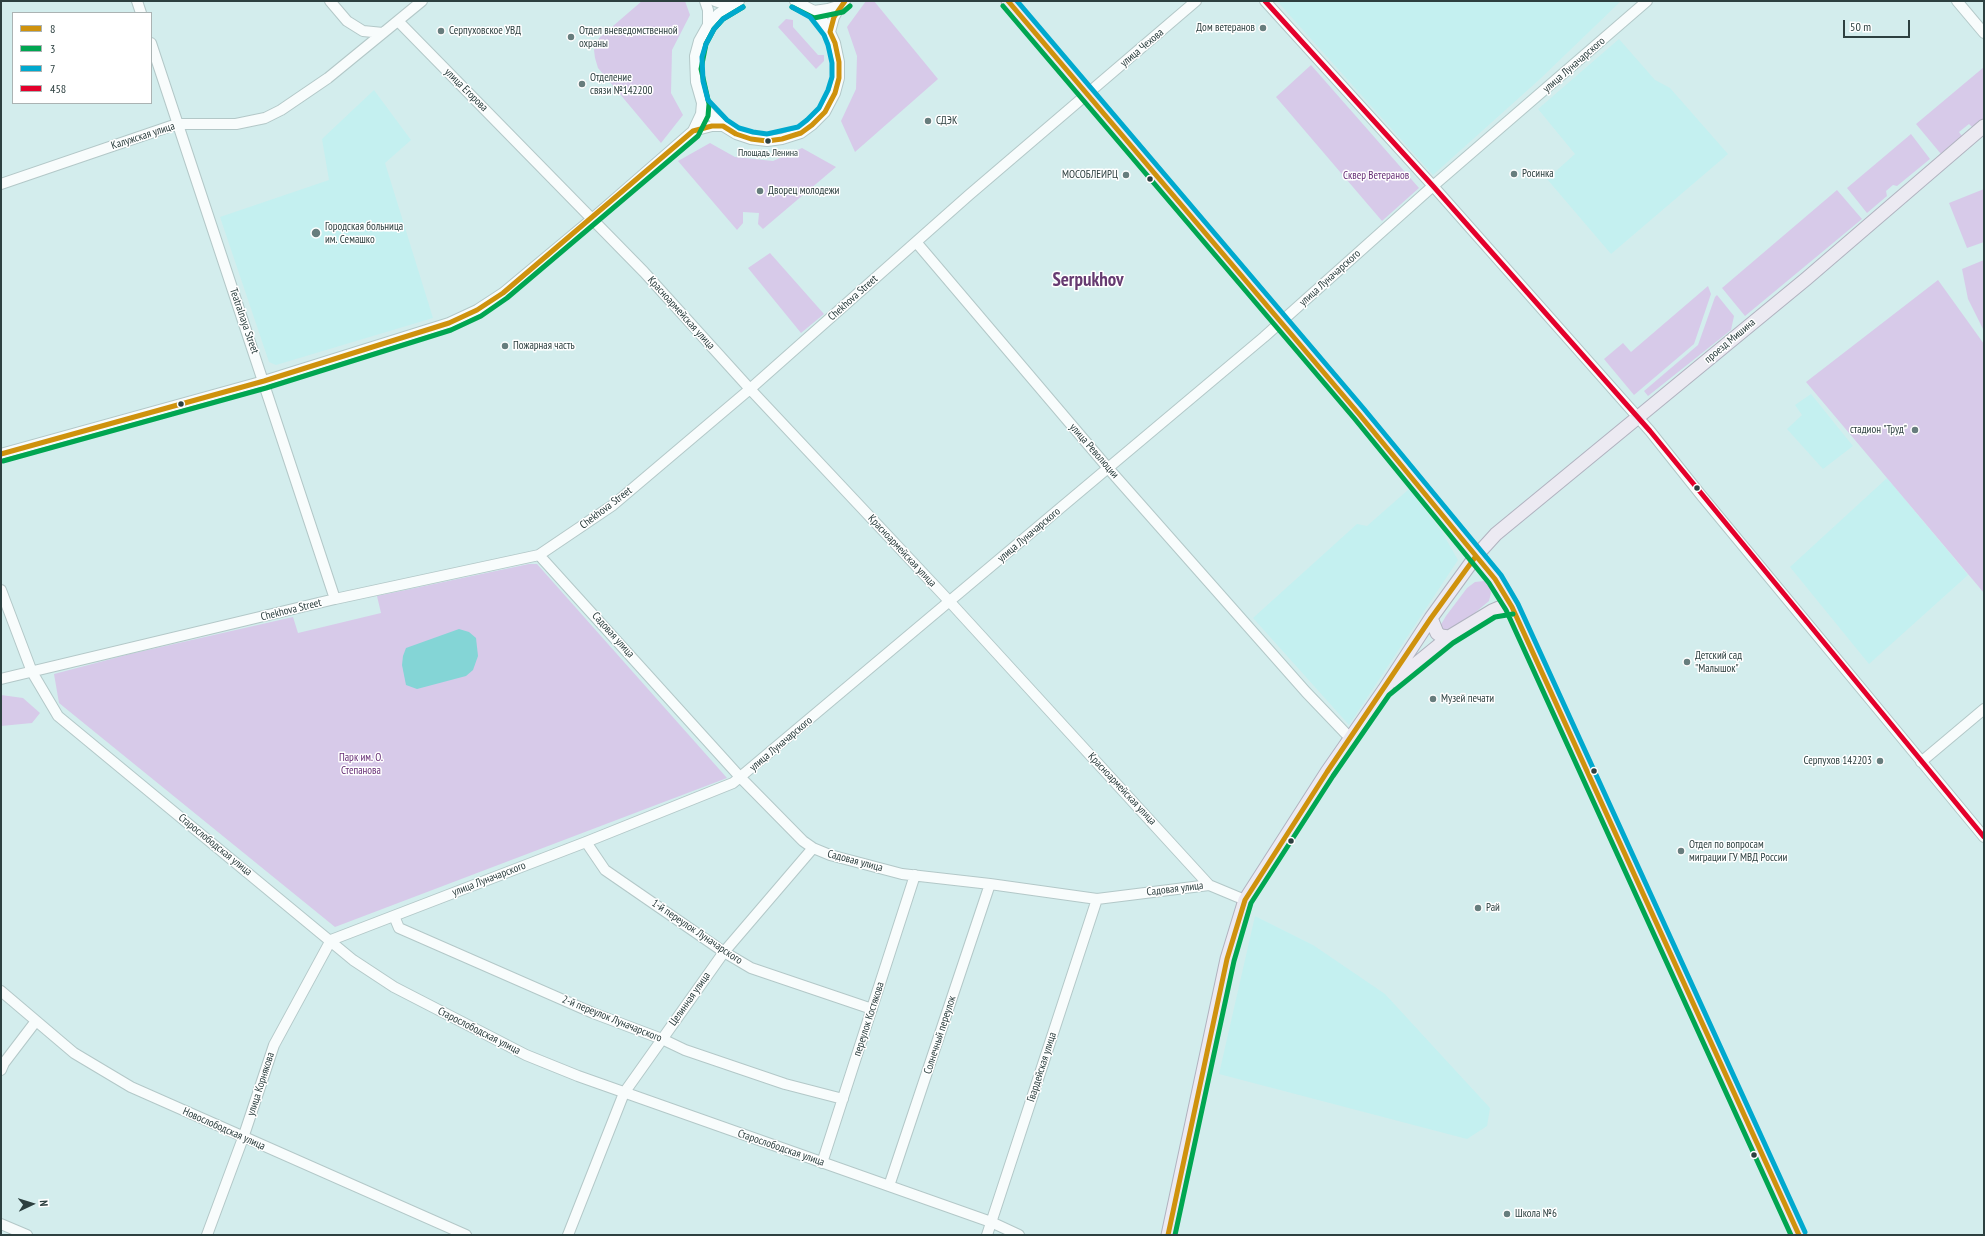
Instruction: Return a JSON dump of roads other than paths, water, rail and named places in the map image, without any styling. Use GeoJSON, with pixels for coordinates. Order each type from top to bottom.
{"type":"FeatureCollection","features":[{"type":"Feature","properties":{"kind":"main road"},"geometry":{"type":"LineString","coordinates":[[1008,1],[1359,414],[1495,579],[1512,607],[1800,1235]]}},
{"type":"Feature","properties":{"kind":"main road","name":"проезд Мишина"},"geometry":{"type":"LineString","coordinates":[[1168,1235],[1225,967],[1245,900],[1303,808],[1351,739],[1431,618],[1476,556],[1496,534],[1806,279],[1984,126]]}},
{"type":"Feature","properties":{"kind":"main road"},"geometry":{"type":"LineString","coordinates":[[1384,690],[1449,637],[1498,608],[1512,607]]}},
{"type":"Feature","properties":{"kind":"main road"},"geometry":{"type":"LineString","coordinates":[[1431,618],[1437,633],[1441,636],[1449,637]]}},
{"type":"Feature","properties":{"kind":"street"},"geometry":{"type":"LineString","coordinates":[[137,1],[141,12]]}},
{"type":"Feature","properties":{"kind":"street"},"geometry":{"type":"LineString","coordinates":[[330,1],[347,21],[363,31],[383,33],[422,1]]}},
{"type":"Feature","properties":{"kind":"street"},"geometry":{"type":"LineString","coordinates":[[705,1],[708,10],[708,24]]}},
{"type":"Feature","properties":{"kind":"street"},"geometry":{"type":"LineString","coordinates":[[715,1],[734,3]]}},
{"type":"Feature","properties":{"kind":"street"},"geometry":{"type":"LineString","coordinates":[[734,3],[718,14],[708,24],[699,41],[694,56],[696,82],[702,103],[711,115],[723,126],[736,134],[751,139],[767,141],[782,139],[801,133],[812,125],[824,112],[835,93],[839,78],[839,62],[835,43],[830,32],[814,11],[795,1]]}},
{"type":"Feature","properties":{"kind":"street","name":"улица Чехова"},"geometry":{"type":"LineString","coordinates":[[1087,94],[1196,1]]}},
{"type":"Feature","properties":{"kind":"street"},"geometry":{"type":"LineString","coordinates":[[1265,1],[1433,186],[1637,417],[1984,837]]}},
{"type":"Feature","properties":{"kind":"street","name":"улица Луначарского"},"geometry":{"type":"LineString","coordinates":[[331,940],[586,842],[733,783],[1281,322],[1433,186],[1647,1]]}},
{"type":"Feature","properties":{"kind":"street"},"geometry":{"type":"LineString","coordinates":[[1956,1],[1984,33]]}},
{"type":"Feature","properties":{"kind":"street"},"geometry":{"type":"LineString","coordinates":[[814,11],[828,9],[843,3]]}},
{"type":"Feature","properties":{"kind":"street"},"geometry":{"type":"LineString","coordinates":[[830,32],[834,17],[843,3]]}},
{"type":"Feature","properties":{"kind":"street","name":"улица Егорова"},"geometry":{"type":"LineString","coordinates":[[398,21],[593,218]]}},
{"type":"Feature","properties":{"kind":"street","name":"Калужская улица"},"geometry":{"type":"LineString","coordinates":[[1,184],[177,124],[236,124],[265,118],[280,110],[328,78],[383,33]]}},
{"type":"Feature","properties":{"kind":"street","name":"Teatralnaya Street"},"geometry":{"type":"LineString","coordinates":[[152,46],[335,599]]}},
{"type":"Feature","properties":{"kind":"street","name":"Chekhova Street"},"geometry":{"type":"LineString","coordinates":[[1,679],[335,599],[539,555],[613,505],[750,389],[916,242],[1087,94]]}},
{"type":"Feature","properties":{"kind":"street"},"geometry":{"type":"LineString","coordinates":[[1,454],[264,381],[449,323],[477,310],[503,293],[593,218],[693,131],[701,114],[702,103]]}},
{"type":"Feature","properties":{"kind":"street"},"geometry":{"type":"LineString","coordinates":[[693,131],[712,126],[723,126]]}},
{"type":"Feature","properties":{"kind":"street","name":"Красноармейская улица"},"geometry":{"type":"LineString","coordinates":[[593,218],[750,389],[950,602],[1209,885]]}},
{"type":"Feature","properties":{"kind":"street","name":"улица Революции"},"geometry":{"type":"LineString","coordinates":[[916,242],[1108,468],[1306,692],[1351,739]]}},
{"type":"Feature","properties":{"kind":"street","name":"Садовая улица"},"geometry":{"type":"LineString","coordinates":[[539,555],[740,778],[803,841],[813,848],[830,855],[902,874],[990,884],[1097,899],[1209,885],[1245,900]]}},
{"type":"Feature","properties":{"kind":"street","name":"Старослободская улица"},"geometry":{"type":"LineString","coordinates":[[1,590],[32,672],[58,716],[331,940],[353,960],[394,987],[526,1055],[624,1093],[991,1222],[1019,1235]]}},
{"type":"Feature","properties":{"kind":"street"},"geometry":{"type":"LineString","coordinates":[[1921,762],[1984,710]]}},
{"type":"Feature","properties":{"kind":"street","name":"1-й переулок Луначарского"},"geometry":{"type":"LineString","coordinates":[[586,842],[605,870],[724,952],[751,968],[872,1009]]}},
{"type":"Feature","properties":{"kind":"street","name":"Целинная улица"},"geometry":{"type":"LineString","coordinates":[[568,1235],[624,1093],[724,952],[813,848]]}},
{"type":"Feature","properties":{"kind":"street","name":"переулок Костякова"},"geometry":{"type":"LineString","coordinates":[[822,1163],[915,875]]}},
{"type":"Feature","properties":{"kind":"street","name":"Солнечный переулок"},"geometry":{"type":"LineString","coordinates":[[889,1186],[990,884]]}},
{"type":"Feature","properties":{"kind":"street","name":"Гвардейская улица"},"geometry":{"type":"LineString","coordinates":[[987,1235],[1097,899]]}},
{"type":"Feature","properties":{"kind":"street","name":"2-й переулок Луначарского"},"geometry":{"type":"LineString","coordinates":[[394,916],[399,928],[594,1013],[662,1039],[685,1050],[785,1084],[842,1099]]}},
{"type":"Feature","properties":{"kind":"street","name":"улица Корнякова"},"geometry":{"type":"LineString","coordinates":[[207,1235],[243,1138],[274,1045],[331,940]]}},
{"type":"Feature","properties":{"kind":"street","name":"Новослободская улица"},"geometry":{"type":"LineString","coordinates":[[1,991],[74,1053],[131,1087],[462,1234]]}},
{"type":"Feature","properties":{"kind":"street"},"geometry":{"type":"LineString","coordinates":[[1,1070],[4,1063],[36,1021]]}},
{"type":"Feature","properties":{"kind":"street"},"geometry":{"type":"LineString","coordinates":[[1,1224],[27,1235]]}},
{"type":"Feature","properties":{"kind":"water"},"geometry":{"type":"Polygon","coordinates":[[[459,629],[469,632],[476,638],[478,656],[473,670],[466,676],[417,689],[406,685],[402,665],[406,648],[459,629]]]}},
{"type":"Feature","properties":{"kind":"place","name":"Дом ветеранов"},"geometry":{"type":"Point","coordinates":[1263,28]}},
{"type":"Feature","properties":{"kind":"place","name":"Серпуховское УВД"},"geometry":{"type":"Point","coordinates":[441,31]}},
{"type":"Feature","properties":{"kind":"place","name":"Отдел вневедомственной охраны"},"geometry":{"type":"Point","coordinates":[571,37]}},
{"type":"Feature","properties":{"kind":"place","name":"Отделение связи №142200"},"geometry":{"type":"Point","coordinates":[582,84]}},
{"type":"Feature","properties":{"kind":"place","name":"СДЭК"},"geometry":{"type":"Point","coordinates":[928,121]}},
{"type":"Feature","properties":{"kind":"place","name":"Площадь Ленина"},"geometry":{"type":"Point","coordinates":[768,141]}},
{"type":"Feature","properties":{"kind":"place","name":"Росинка"},"geometry":{"type":"Point","coordinates":[1514,174]}},
{"type":"Feature","properties":{"kind":"place","name":"МОСОБЛЕИРЦ"},"geometry":{"type":"Point","coordinates":[1126,175]}},
{"type":"Feature","properties":{"kind":"place","name":"Дворец молодежи"},"geometry":{"type":"Point","coordinates":[760,191]}},
{"type":"Feature","properties":{"kind":"place","name":"Городская больница им. Семашко"},"geometry":{"type":"Point","coordinates":[316,233]}},
{"type":"Feature","properties":{"kind":"place","name":"Пожарная часть"},"geometry":{"type":"Point","coordinates":[505,346]}},
{"type":"Feature","properties":{"kind":"place","name":"стадион \"Труд\""},"geometry":{"type":"Point","coordinates":[1915,430]}},
{"type":"Feature","properties":{"kind":"place","name":"Детский сад \"Малышок\""},"geometry":{"type":"Point","coordinates":[1687,662]}},
{"type":"Feature","properties":{"kind":"place","name":"Музей печати"},"geometry":{"type":"Point","coordinates":[1433,699]}},
{"type":"Feature","properties":{"kind":"place","name":"Серпухов 142203"},"geometry":{"type":"Point","coordinates":[1880,761]}},
{"type":"Feature","properties":{"kind":"place","name":"Отдел по вопросам миграции ГУ МВД России"},"geometry":{"type":"Point","coordinates":[1681,851]}},
{"type":"Feature","properties":{"kind":"place","name":"Рай"},"geometry":{"type":"Point","coordinates":[1478,908]}},
{"type":"Feature","properties":{"kind":"place","name":"Школа №6"},"geometry":{"type":"Point","coordinates":[1507,1214]}},
{"type":"Feature","properties":{"kind":"district","name":"Serpukhov"},"geometry":{"type":"Point","coordinates":[1088,281]}},
{"type":"Feature","properties":{"kind":"park label","name":"Сквер Ветеранов"},"geometry":{"type":"Point","coordinates":[1376,176]}},
{"type":"Feature","properties":{"kind":"park label","name":"Парк им. О. Степанова"},"geometry":{"type":"Point","coordinates":[361,764]}}]}
